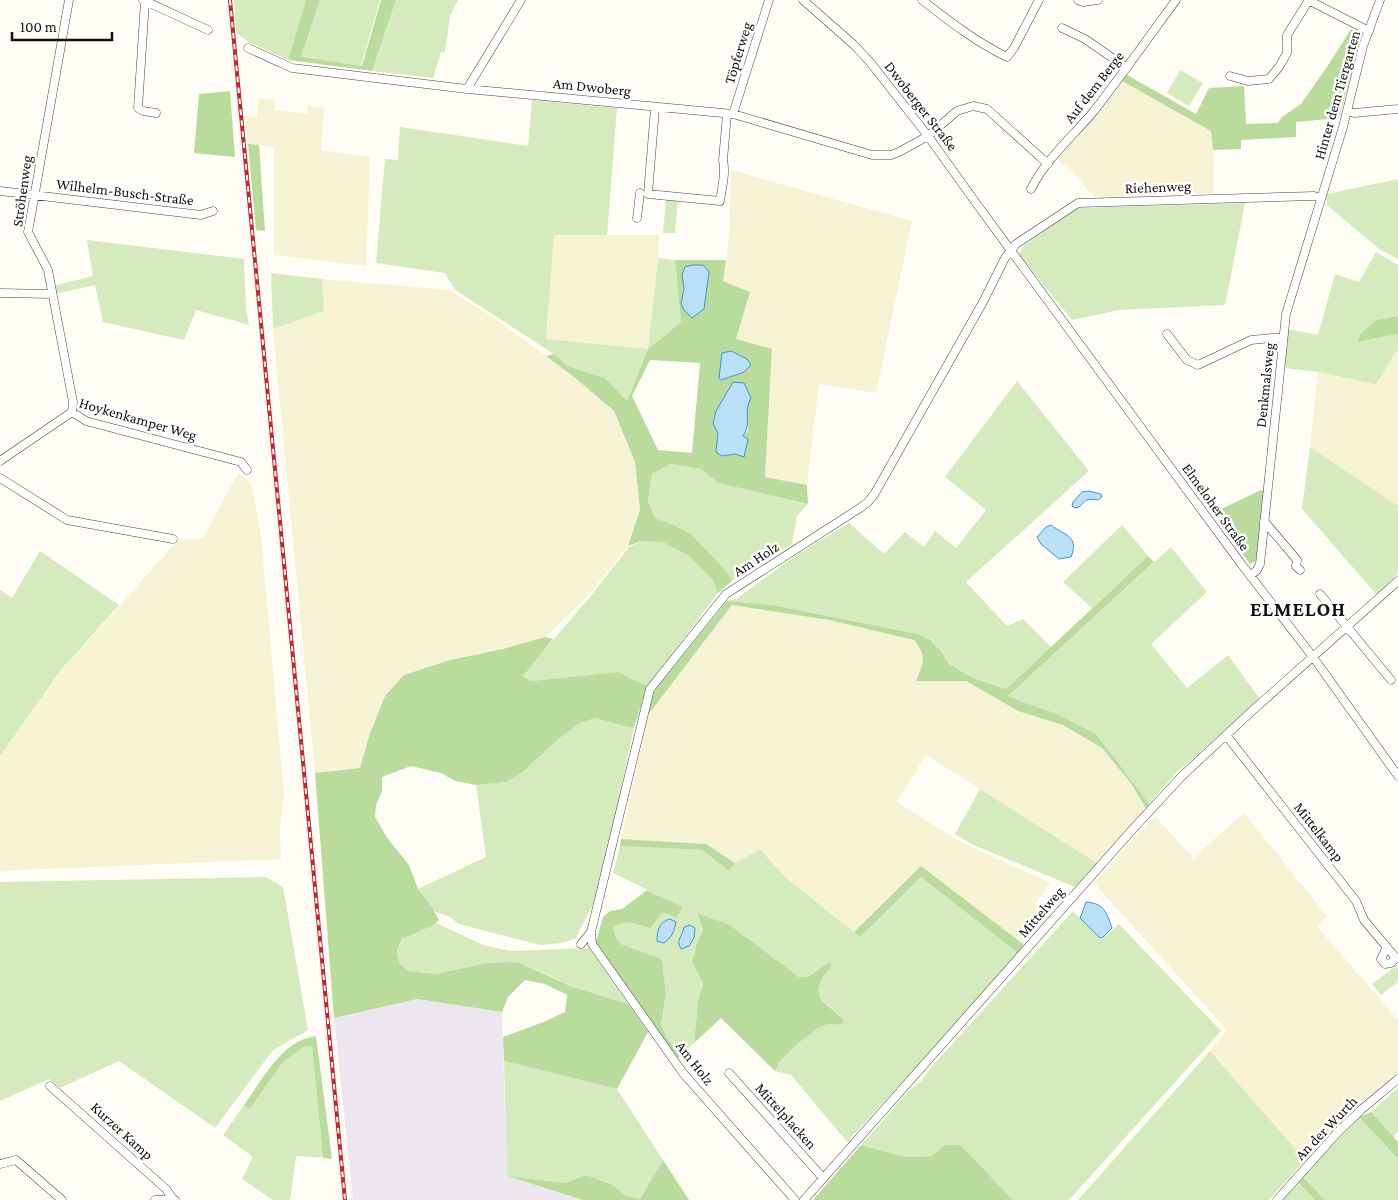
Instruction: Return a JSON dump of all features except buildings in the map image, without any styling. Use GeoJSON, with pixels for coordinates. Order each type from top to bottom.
{"type":"FeatureCollection","features":[{"type":"Feature","properties":{"kind":"street","name":"Ströhenweg"},"geometry":{"type":"LineString","coordinates":[[68,0],[28,232],[48,270],[73,402],[72,412]]}},
{"type":"Feature","properties":{"kind":"street"},"geometry":{"type":"LineString","coordinates":[[156,112],[142,111],[138,108],[144,0],[208,30]]}},
{"type":"Feature","properties":{"kind":"street"},"geometry":{"type":"LineString","coordinates":[[467,88],[520,0]]}},
{"type":"Feature","properties":{"kind":"street","name":"Töpferweg"},"geometry":{"type":"LineString","coordinates":[[641,194],[720,201],[723,182],[723,160],[730,114],[769,0]]}},
{"type":"Feature","properties":{"kind":"street","name":"Dwoberger Straße"},"geometry":{"type":"LineString","coordinates":[[803,0],[853,44],[870,62],[928,136],[1012,252]]}},
{"type":"Feature","properties":{"kind":"street"},"geometry":{"type":"LineString","coordinates":[[922,0],[957,28],[989,49],[1007,57],[1014,48],[1039,0]]}},
{"type":"Feature","properties":{"kind":"street"},"geometry":{"type":"LineString","coordinates":[[1078,0],[1083,2],[1098,0]]}},
{"type":"Feature","properties":{"kind":"street","name":"Auf dem Berge"},"geometry":{"type":"LineString","coordinates":[[1031,189],[1048,164],[1093,112],[1127,68],[1176,0]]}},
{"type":"Feature","properties":{"kind":"street"},"geometry":{"type":"LineString","coordinates":[[1230,76],[1248,81],[1269,79],[1280,67],[1287,53],[1287,35],[1308,0],[1369,31]]}},
{"type":"Feature","properties":{"kind":"street","name":"Hinter dem Tiergarten"},"geometry":{"type":"LineString","coordinates":[[1321,198],[1364,46],[1380,0]]}},
{"type":"Feature","properties":{"kind":"street"},"geometry":{"type":"LineString","coordinates":[[1062,28],[1085,39],[1127,68]]}},
{"type":"Feature","properties":{"kind":"street","name":"Am Dwoberg"},"geometry":{"type":"LineString","coordinates":[[248,48],[292,68],[655,108],[730,114],[872,155],[891,155],[899,152],[928,136],[957,111],[972,106],[987,109],[1048,164]]}},
{"type":"Feature","properties":{"kind":"street"},"geometry":{"type":"LineString","coordinates":[[637,218],[655,108]]}},
{"type":"Feature","properties":{"kind":"street"},"geometry":{"type":"LineString","coordinates":[[1347,111],[1354,113],[1398,109]]}},
{"type":"Feature","properties":{"kind":"street","name":"Wilhelm-Busch-Straße"},"geometry":{"type":"LineString","coordinates":[[0,191],[201,215],[212,211]]}},
{"type":"Feature","properties":{"kind":"street","name":"Riehenweg"},"geometry":{"type":"LineString","coordinates":[[1012,252],[1016,244],[1078,203],[1314,196],[1321,198]]}},
{"type":"Feature","properties":{"kind":"street","name":"Denkmalsweg"},"geometry":{"type":"LineString","coordinates":[[1251,575],[1260,564],[1283,338],[1289,304],[1321,198]]}},
{"type":"Feature","properties":{"kind":"street","name":"Elmeloher Straße"},"geometry":{"type":"LineString","coordinates":[[1012,252],[1242,565],[1313,657],[1398,776]]}},
{"type":"Feature","properties":{"kind":"street","name":"Am Holz"},"geometry":{"type":"LineString","coordinates":[[795,1200],[683,1073],[592,944],[591,932],[650,689],[726,594],[868,502],[875,493],[1006,258],[1012,252]]}},
{"type":"Feature","properties":{"kind":"street"},"geometry":{"type":"LineString","coordinates":[[0,293],[52,294]]}},
{"type":"Feature","properties":{"kind":"street"},"geometry":{"type":"LineString","coordinates":[[1167,334],[1187,360],[1198,365],[1251,340],[1283,338]]}},
{"type":"Feature","properties":{"kind":"street","name":"Hoykenkamper Weg"},"geometry":{"type":"LineString","coordinates":[[0,461],[72,412],[86,421],[241,462],[247,470]]}},
{"type":"Feature","properties":{"kind":"street"},"geometry":{"type":"LineString","coordinates":[[0,478],[68,520],[173,539]]}},
{"type":"Feature","properties":{"kind":"street"},"geometry":{"type":"LineString","coordinates":[[1264,521],[1297,560],[1296,566],[1300,570]]}},
{"type":"Feature","properties":{"kind":"street","name":"Mittelweg"},"geometry":{"type":"LineString","coordinates":[[804,1200],[1182,776],[1398,581]]}},
{"type":"Feature","properties":{"kind":"street"},"geometry":{"type":"LineString","coordinates":[[1320,594],[1390,680]]}},
{"type":"Feature","properties":{"kind":"street","name":"Mittelkamp"},"geometry":{"type":"LineString","coordinates":[[1226,735],[1356,901],[1364,920],[1387,947]]}},
{"type":"Feature","properties":{"kind":"street","name":"Am Holz"},"geometry":{"type":"LineString","coordinates":[[581,944],[591,932]]}},
{"type":"Feature","properties":{"kind":"street","name":"Mittelplacken"},"geometry":{"type":"LineString","coordinates":[[729,1072],[824,1178]]}},
{"type":"Feature","properties":{"kind":"street","name":"An der Wurth"},"geometry":{"type":"LineString","coordinates":[[1277,1200],[1338,1132],[1362,1109],[1398,1080]]}},
{"type":"Feature","properties":{"kind":"street","name":"Kurzer Kamp"},"geometry":{"type":"LineString","coordinates":[[50,1086],[166,1189],[174,1199]]}},
{"type":"Feature","properties":{"kind":"street"},"geometry":{"type":"LineString","coordinates":[[0,1164],[16,1160],[62,1200]]}},
{"type":"Feature","properties":{"kind":"street"},"geometry":{"type":"LineString","coordinates":[[155,1200],[174,1199]]}},
{"type":"Feature","properties":{"kind":"shaded area"},"geometry":{"type":"Polygon","coordinates":[[[1122,81],[1212,131],[1214,193],[1095,198],[1076,176],[1057,159],[1122,81]]]}},
{"type":"Feature","properties":{"kind":"shaded area"},"geometry":{"type":"Polygon","coordinates":[[[258,98],[275,100],[275,110],[307,114],[308,105],[324,108],[321,150],[370,157],[366,266],[274,255],[274,147],[248,144],[245,116],[257,118],[258,98]]]}},
{"type":"Feature","properties":{"kind":"shaded area"},"geometry":{"type":"Polygon","coordinates":[[[731,170],[912,221],[876,393],[819,384],[807,485],[765,477],[772,350],[736,339],[750,292],[723,281],[729,237],[731,170]]]}},
{"type":"Feature","properties":{"kind":"shaded area"},"geometry":{"type":"Polygon","coordinates":[[[554,235],[659,235],[648,349],[546,339],[554,235]]]}},
{"type":"Feature","properties":{"kind":"shaded area"},"geometry":{"type":"Polygon","coordinates":[[[322,279],[449,290],[493,317],[574,377],[614,411],[635,462],[640,510],[628,546],[588,596],[545,637],[503,649],[450,660],[404,675],[369,736],[360,768],[315,773],[273,329],[323,311],[322,279]]]}},
{"type":"Feature","properties":{"kind":"shaded area"},"geometry":{"type":"Polygon","coordinates":[[[1398,349],[1398,506],[1310,447],[1318,372],[1376,383],[1398,349]]]}},
{"type":"Feature","properties":{"kind":"shaded area"},"geometry":{"type":"Polygon","coordinates":[[[238,473],[251,482],[261,534],[284,795],[280,828],[281,859],[0,871],[0,756],[63,669],[178,540],[203,538],[238,473]]]}},
{"type":"Feature","properties":{"kind":"shaded area"},"geometry":{"type":"Polygon","coordinates":[[[732,605],[829,620],[914,640],[921,650],[924,664],[917,681],[965,681],[1018,711],[1063,725],[1102,748],[1130,782],[1147,810],[1097,863],[926,755],[897,802],[957,840],[1050,883],[1035,904],[1050,916],[1023,944],[921,866],[854,932],[784,876],[760,849],[735,863],[706,844],[621,839],[648,715],[732,605]]]}},
{"type":"Feature","properties":{"kind":"shaded area"},"geometry":{"type":"Polygon","coordinates":[[[1244,813],[1327,916],[1317,926],[1398,1020],[1398,1072],[1358,1105],[1305,1160],[1210,1051],[1227,1030],[1094,883],[1155,816],[1193,858],[1244,813]]]}},
{"type":"Feature","properties":{"kind":"shaded area"},"geometry":{"type":"Polygon","coordinates":[[[417,999],[502,1012],[507,1176],[583,1200],[353,1200],[334,1018],[417,999]]]}},
{"type":"Feature","properties":{"kind":"green space"},"geometry":{"type":"Polygon","coordinates":[[[234,0],[306,0],[288,60],[249,42],[236,33],[234,0]]]}},
{"type":"Feature","properties":{"kind":"green space"},"geometry":{"type":"Polygon","coordinates":[[[306,0],[320,0],[301,57],[362,66],[381,0],[396,0],[372,71],[288,60],[306,0]]]}},
{"type":"Feature","properties":{"kind":"green space"},"geometry":{"type":"Polygon","coordinates":[[[320,0],[380,0],[361,66],[301,58],[320,0]]]}},
{"type":"Feature","properties":{"kind":"green space"},"geometry":{"type":"Polygon","coordinates":[[[396,0],[458,0],[450,16],[445,52],[441,52],[433,78],[372,71],[396,0]]]}},
{"type":"Feature","properties":{"kind":"green space"},"geometry":{"type":"Polygon","coordinates":[[[1351,29],[1362,35],[1339,118],[1296,122],[1296,137],[1241,140],[1241,149],[1213,150],[1211,131],[1122,81],[1127,75],[1196,114],[1209,88],[1244,86],[1246,124],[1278,123],[1282,117],[1301,104],[1351,29]]]}},
{"type":"Feature","properties":{"kind":"green space"},"geometry":{"type":"Polygon","coordinates":[[[1180,70],[1203,83],[1189,106],[1167,93],[1180,70]]]}},
{"type":"Feature","properties":{"kind":"green space"},"geometry":{"type":"Polygon","coordinates":[[[230,91],[235,157],[194,153],[199,94],[230,91]]]}},
{"type":"Feature","properties":{"kind":"green space"},"geometry":{"type":"Polygon","coordinates":[[[532,100],[617,108],[607,235],[554,235],[546,339],[648,349],[627,401],[605,378],[567,366],[554,354],[455,290],[445,273],[376,263],[385,159],[398,160],[400,127],[528,146],[532,100]]]}},
{"type":"Feature","properties":{"kind":"green space"},"geometry":{"type":"Polygon","coordinates":[[[248,144],[259,145],[265,231],[256,230],[248,144]]]}},
{"type":"Feature","properties":{"kind":"green space"},"geometry":{"type":"Polygon","coordinates":[[[1398,179],[1398,259],[1379,249],[1327,205],[1327,194],[1398,179]]]}},
{"type":"Feature","properties":{"kind":"green space"},"geometry":{"type":"Polygon","coordinates":[[[666,199],[678,200],[675,233],[663,233],[666,199]]]}},
{"type":"Feature","properties":{"kind":"green space"},"geometry":{"type":"Polygon","coordinates":[[[1245,203],[1225,305],[1119,310],[1072,320],[1019,255],[1023,246],[1076,208],[1245,203]]]}},
{"type":"Feature","properties":{"kind":"green space"},"geometry":{"type":"Polygon","coordinates":[[[87,240],[244,259],[246,309],[249,325],[196,310],[184,340],[103,322],[95,285],[55,294],[53,286],[93,276],[87,240]]]}},
{"type":"Feature","properties":{"kind":"green space"},"geometry":{"type":"Polygon","coordinates":[[[1376,252],[1398,265],[1398,317],[1394,317],[1359,342],[1398,334],[1398,349],[1376,384],[1318,372],[1284,368],[1287,329],[1318,335],[1335,274],[1359,282],[1376,252]]]}},
{"type":"Feature","properties":{"kind":"green space"},"geometry":{"type":"Polygon","coordinates":[[[658,258],[675,260],[681,322],[648,349],[658,258]]]}},
{"type":"Feature","properties":{"kind":"green space"},"geometry":{"type":"Polygon","coordinates":[[[675,260],[726,260],[723,281],[750,292],[736,339],[772,349],[765,477],[807,485],[808,504],[718,483],[701,469],[670,464],[652,474],[648,501],[655,518],[691,534],[733,580],[718,593],[713,580],[688,555],[663,542],[642,541],[628,546],[640,510],[635,462],[614,411],[546,356],[554,354],[567,366],[605,378],[627,401],[648,349],[681,322],[675,260]],[[709,272],[682,275],[684,288],[682,294],[704,309],[709,272]],[[731,351],[722,380],[744,372],[731,351]],[[650,360],[632,396],[658,450],[692,453],[700,363],[650,360]],[[747,405],[718,433],[716,452],[722,456],[736,454],[743,436],[748,430],[747,405]]]}},
{"type":"Feature","properties":{"kind":"green space"},"geometry":{"type":"Polygon","coordinates":[[[271,273],[322,279],[324,311],[273,329],[271,273]]]}},
{"type":"Feature","properties":{"kind":"green space"},"geometry":{"type":"Polygon","coordinates":[[[1398,317],[1398,334],[1358,342],[1360,335],[1376,320],[1398,317]]]}},
{"type":"Feature","properties":{"kind":"green space"},"geometry":{"type":"Polygon","coordinates":[[[1017,381],[1089,471],[966,582],[1007,626],[1023,619],[1051,647],[1006,689],[973,678],[949,664],[931,639],[918,634],[773,605],[727,601],[736,599],[798,554],[849,523],[884,554],[905,532],[924,547],[935,531],[956,548],[986,510],[945,477],[1017,381]]]}},
{"type":"Feature","properties":{"kind":"green space"},"geometry":{"type":"Polygon","coordinates":[[[1310,447],[1398,506],[1398,573],[1377,595],[1302,509],[1310,447]]]}},
{"type":"Feature","properties":{"kind":"green space"},"geometry":{"type":"Polygon","coordinates":[[[670,464],[701,469],[718,483],[808,504],[797,516],[792,544],[733,580],[691,534],[655,518],[648,501],[652,474],[670,464]]]}},
{"type":"Feature","properties":{"kind":"green space"},"geometry":{"type":"Polygon","coordinates":[[[1264,490],[1257,561],[1250,564],[1213,513],[1264,490]]]}},
{"type":"Feature","properties":{"kind":"green space"},"geometry":{"type":"Polygon","coordinates":[[[1122,525],[1148,556],[1092,608],[1063,582],[1122,525]]]}},
{"type":"Feature","properties":{"kind":"green space"},"geometry":{"type":"Polygon","coordinates":[[[642,541],[663,541],[688,555],[713,580],[718,593],[648,686],[618,672],[531,681],[523,675],[589,598],[629,547],[642,541]]]}},
{"type":"Feature","properties":{"kind":"green space"},"geometry":{"type":"Polygon","coordinates":[[[1171,547],[1207,592],[1151,644],[1187,688],[1228,655],[1260,699],[1176,773],[1149,804],[1097,735],[1008,696],[1171,547]]]}},
{"type":"Feature","properties":{"kind":"green space"},"geometry":{"type":"Polygon","coordinates":[[[40,551],[119,605],[62,669],[0,756],[0,590],[12,598],[40,551]]]}},
{"type":"Feature","properties":{"kind":"green space"},"geometry":{"type":"Polygon","coordinates":[[[1148,556],[1154,562],[1008,696],[1057,714],[1097,735],[1149,804],[1147,810],[1130,782],[1102,748],[1063,725],[1018,711],[966,681],[916,681],[923,660],[921,651],[914,640],[829,620],[732,605],[648,715],[654,691],[727,601],[773,605],[918,634],[930,639],[949,664],[973,678],[1006,689],[1148,556]]]}},
{"type":"Feature","properties":{"kind":"green space"},"geometry":{"type":"Polygon","coordinates":[[[545,637],[553,639],[523,676],[531,681],[618,672],[648,686],[634,727],[627,727],[595,718],[578,724],[555,742],[524,771],[507,782],[476,785],[455,781],[441,773],[411,766],[382,777],[382,791],[376,805],[375,817],[388,839],[409,865],[418,889],[439,920],[432,926],[402,939],[397,950],[399,963],[408,971],[436,974],[486,963],[520,963],[573,987],[628,1004],[648,1032],[617,1089],[504,1061],[503,1037],[565,1012],[567,995],[545,984],[525,980],[508,997],[502,1012],[417,999],[334,1018],[315,773],[360,768],[369,736],[385,696],[404,675],[450,660],[503,649],[545,637]]]}},
{"type":"Feature","properties":{"kind":"green space"},"geometry":{"type":"Polygon","coordinates":[[[595,718],[627,727],[634,727],[600,890],[576,938],[563,943],[540,945],[459,924],[450,917],[433,911],[418,889],[486,857],[476,785],[507,782],[524,771],[555,742],[578,724],[595,718]]]}},
{"type":"Feature","properties":{"kind":"green space"},"geometry":{"type":"Polygon","coordinates":[[[980,789],[1097,863],[1075,887],[971,844],[955,834],[980,789]]]}},
{"type":"Feature","properties":{"kind":"green space"},"geometry":{"type":"Polygon","coordinates":[[[621,839],[706,844],[735,863],[729,871],[702,850],[620,846],[621,839]]]}},
{"type":"Feature","properties":{"kind":"green space"},"geometry":{"type":"Polygon","coordinates":[[[620,846],[702,850],[729,871],[735,863],[760,849],[784,876],[860,937],[921,877],[1019,954],[851,1138],[849,1144],[791,1075],[775,1071],[779,1062],[796,1045],[817,1029],[828,1024],[841,1025],[840,1015],[821,998],[818,988],[820,982],[832,966],[829,962],[808,977],[799,977],[730,925],[697,914],[703,930],[692,962],[703,983],[698,1001],[694,1043],[683,1053],[675,1048],[661,1025],[666,993],[662,959],[621,944],[613,929],[621,923],[649,928],[662,913],[671,915],[683,907],[613,873],[620,846]]]}},
{"type":"Feature","properties":{"kind":"green space"},"geometry":{"type":"Polygon","coordinates":[[[921,866],[1023,944],[1019,954],[921,877],[860,937],[854,932],[921,866]]]}},
{"type":"Feature","properties":{"kind":"green space"},"geometry":{"type":"Polygon","coordinates":[[[266,877],[283,887],[308,1030],[273,1050],[215,1128],[119,1061],[60,1088],[49,1079],[0,1101],[0,882],[266,877]]]}},
{"type":"Feature","properties":{"kind":"green space"},"geometry":{"type":"Polygon","coordinates":[[[647,890],[683,907],[676,918],[662,913],[650,928],[621,923],[613,929],[621,944],[662,959],[666,993],[661,1025],[675,1048],[683,1053],[677,1059],[595,944],[603,917],[610,911],[622,909],[647,890]]]}},
{"type":"Feature","properties":{"kind":"green space"},"geometry":{"type":"Polygon","coordinates":[[[1073,911],[1101,940],[1119,924],[1221,1031],[1069,1200],[1013,1200],[961,1145],[945,1145],[932,1156],[906,1157],[861,1145],[908,1092],[922,1080],[934,1064],[1073,911]]]}},
{"type":"Feature","properties":{"kind":"green space"},"geometry":{"type":"Polygon","coordinates":[[[697,913],[730,925],[799,977],[808,977],[829,962],[832,966],[822,978],[818,992],[823,1001],[844,1021],[841,1025],[828,1024],[817,1029],[796,1045],[779,1062],[775,1071],[721,1018],[694,1043],[698,1001],[703,983],[692,962],[703,930],[697,913]]]}},
{"type":"Feature","properties":{"kind":"green space"},"geometry":{"type":"Polygon","coordinates":[[[436,923],[483,945],[511,951],[589,948],[628,1004],[576,988],[528,966],[510,962],[486,963],[436,974],[408,971],[399,963],[397,950],[402,939],[436,923]]]}},
{"type":"Feature","properties":{"kind":"green space"},"geometry":{"type":"Polygon","coordinates":[[[1396,966],[1398,969],[1398,982],[1381,995],[1372,984],[1396,966]]]}},
{"type":"Feature","properties":{"kind":"green space"},"geometry":{"type":"Polygon","coordinates":[[[316,1036],[332,1159],[323,1158],[312,1047],[305,1046],[283,1062],[250,1109],[244,1105],[274,1062],[283,1053],[304,1039],[316,1036]]]}},
{"type":"Feature","properties":{"kind":"green space"},"geometry":{"type":"Polygon","coordinates":[[[305,1046],[312,1047],[323,1158],[296,1156],[290,1200],[273,1200],[242,1179],[253,1157],[223,1135],[244,1105],[250,1109],[283,1062],[305,1046]]]}},
{"type":"Feature","properties":{"kind":"green space"},"geometry":{"type":"Polygon","coordinates":[[[1210,1051],[1305,1160],[1269,1200],[1078,1200],[1210,1051]]]}},
{"type":"Feature","properties":{"kind":"green space"},"geometry":{"type":"Polygon","coordinates":[[[504,1061],[617,1089],[663,1160],[640,1199],[626,1196],[613,1185],[586,1175],[565,1183],[507,1176],[504,1061]]]}},
{"type":"Feature","properties":{"kind":"green space"},"geometry":{"type":"Polygon","coordinates":[[[1398,1088],[1398,1132],[1393,1137],[1371,1112],[1398,1088]]]}},
{"type":"Feature","properties":{"kind":"green space"},"geometry":{"type":"Polygon","coordinates":[[[1371,1112],[1398,1142],[1398,1159],[1359,1117],[1371,1112]]]}},
{"type":"Feature","properties":{"kind":"green space"},"geometry":{"type":"Polygon","coordinates":[[[1359,1117],[1398,1159],[1398,1200],[1325,1200],[1303,1177],[1359,1117]]]}},
{"type":"Feature","properties":{"kind":"green space"},"geometry":{"type":"Polygon","coordinates":[[[861,1145],[906,1157],[932,1156],[945,1145],[961,1145],[1013,1200],[813,1200],[861,1145]]]}},
{"type":"Feature","properties":{"kind":"green space"},"geometry":{"type":"Polygon","coordinates":[[[663,1160],[689,1200],[583,1200],[507,1176],[565,1183],[586,1175],[613,1185],[626,1196],[640,1199],[663,1160]]]}},
{"type":"Feature","properties":{"kind":"green space"},"geometry":{"type":"Polygon","coordinates":[[[1303,1177],[1325,1200],[1315,1200],[1299,1183],[1303,1177]]]}},
{"type":"Feature","properties":{"kind":"green space"},"geometry":{"type":"Polygon","coordinates":[[[1299,1183],[1315,1200],[1283,1200],[1299,1183]]]}},
{"type":"Feature","properties":{"kind":"water"},"geometry":{"type":"Polygon","coordinates":[[[703,265],[709,272],[704,309],[692,318],[681,304],[684,288],[682,275],[685,267],[703,265]]]}},
{"type":"Feature","properties":{"kind":"water"},"geometry":{"type":"Polygon","coordinates":[[[731,351],[747,359],[751,365],[744,372],[721,380],[719,378],[722,353],[731,351]]]}},
{"type":"Feature","properties":{"kind":"water"},"geometry":{"type":"Polygon","coordinates":[[[733,382],[744,383],[751,398],[748,408],[747,427],[743,436],[748,439],[744,457],[735,454],[722,456],[716,452],[718,433],[713,424],[716,411],[733,382]]]}},
{"type":"Feature","properties":{"kind":"water"},"geometry":{"type":"Polygon","coordinates":[[[1089,491],[1101,494],[1102,497],[1098,500],[1088,500],[1079,507],[1075,508],[1072,506],[1073,502],[1082,492],[1089,491]]]}},
{"type":"Feature","properties":{"kind":"water"},"geometry":{"type":"Polygon","coordinates":[[[1051,525],[1069,536],[1072,540],[1073,550],[1071,557],[1059,559],[1041,544],[1037,537],[1046,527],[1051,525]]]}},
{"type":"Feature","properties":{"kind":"water"},"geometry":{"type":"Polygon","coordinates":[[[1086,902],[1097,904],[1106,913],[1112,928],[1103,937],[1100,938],[1080,918],[1086,902]]]}},
{"type":"Feature","properties":{"kind":"water"},"geometry":{"type":"Polygon","coordinates":[[[670,919],[676,922],[672,934],[664,943],[657,941],[659,927],[663,922],[670,919]]]}},
{"type":"Feature","properties":{"kind":"water"},"geometry":{"type":"Polygon","coordinates":[[[690,925],[695,928],[694,938],[689,946],[681,949],[679,943],[684,927],[690,925]]]}},
{"type":"Feature","properties":{"kind":"railway"},"geometry":{"type":"LineString","coordinates":[[230,0],[345,1200]]}},
{"type":"Feature","properties":{"kind":"district","name":"ELMELOH"},"geometry":{"type":"Point","coordinates":[1298,609]}}]}
